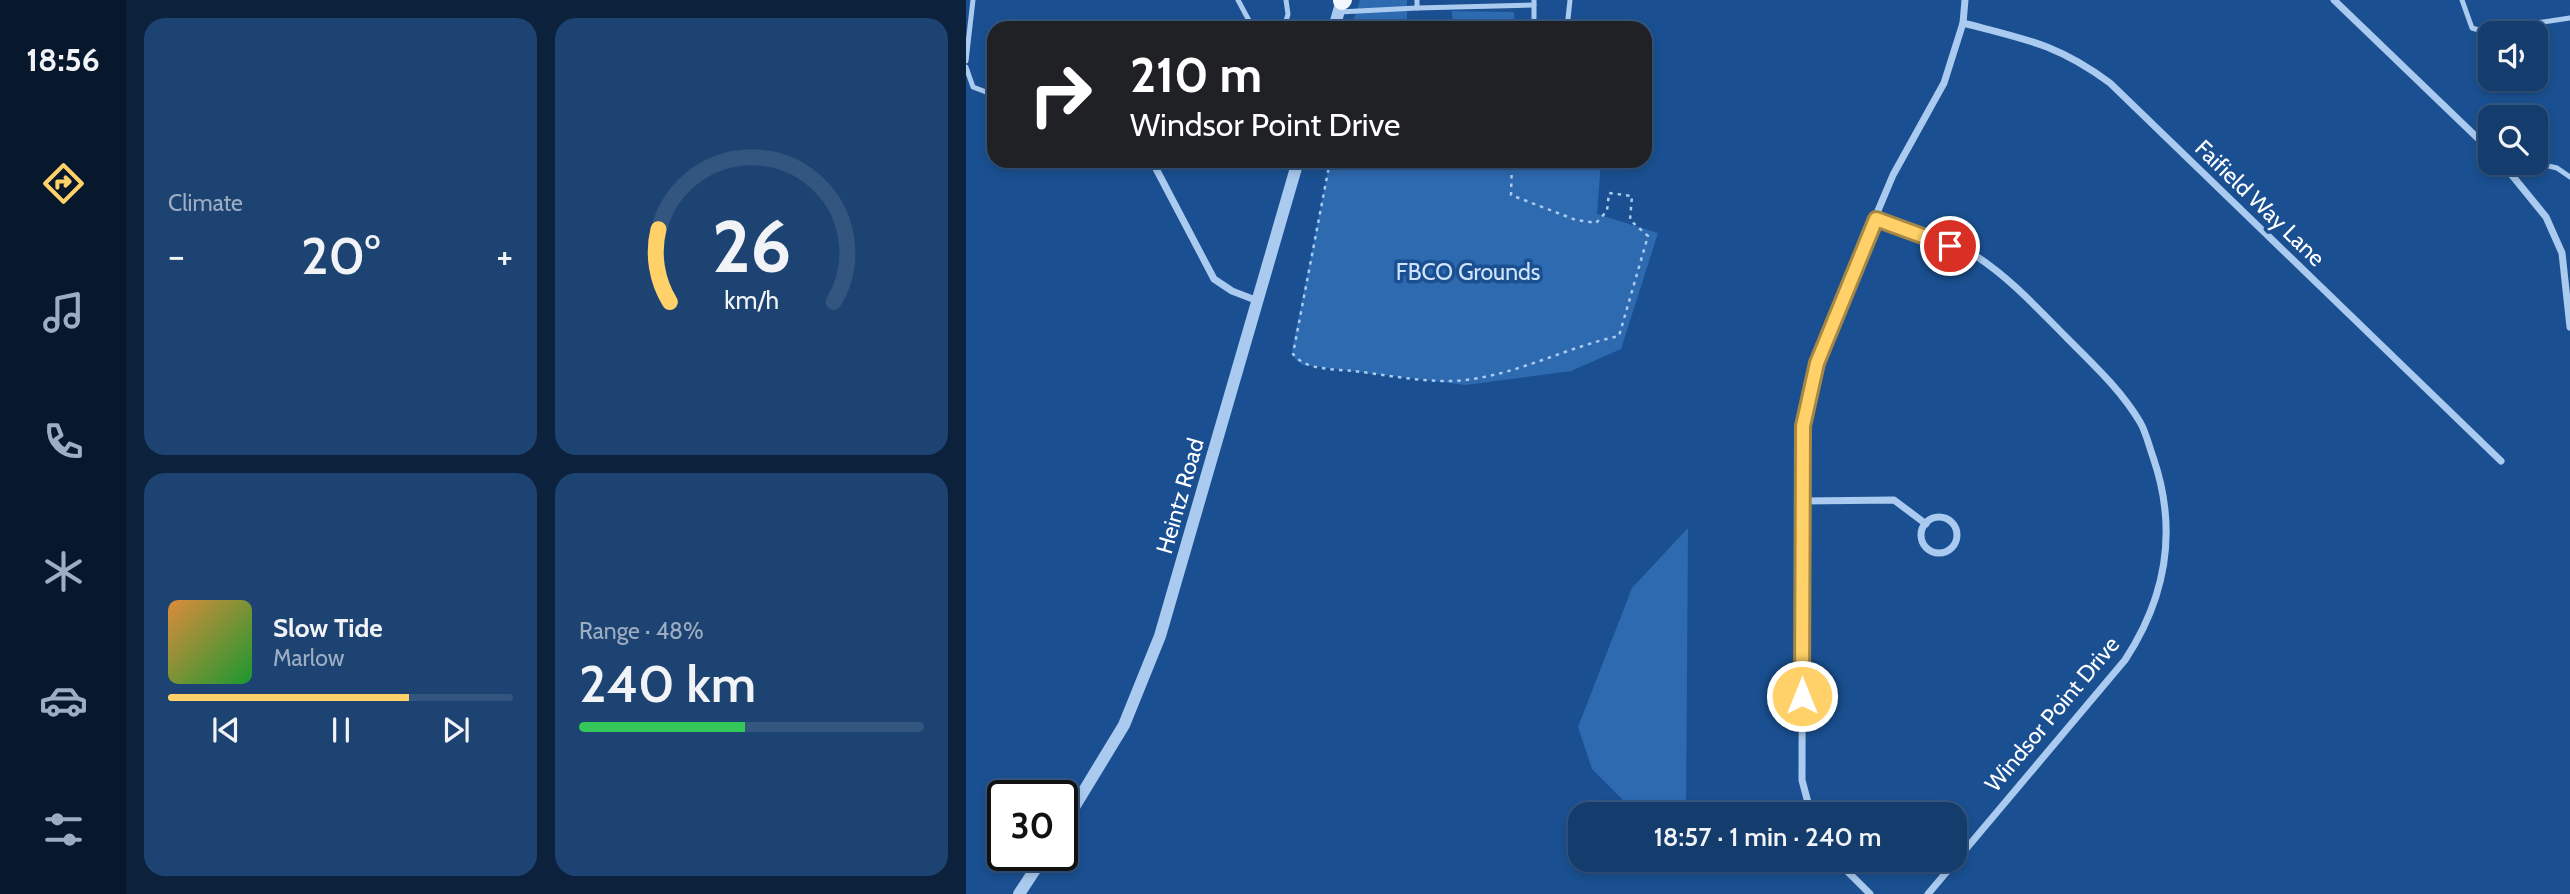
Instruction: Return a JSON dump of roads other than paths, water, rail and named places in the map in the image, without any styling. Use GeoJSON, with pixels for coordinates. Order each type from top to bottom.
{"type":"FeatureCollection","features":[{"type":"Feature","properties":{"kind":"street"},"geometry":{"type":"LineString","coordinates":[[1808,802],[1802,780],[1803,426],[1817,363],[1876,219],[1902,156],[1944,83],[1963,23],[1965,0]]}},
{"type":"Feature","properties":{"kind":"street"},"geometry":{"type":"LineString","coordinates":[[2334,0],[2478,138]]}},
{"type":"Feature","properties":{"kind":"street"},"geometry":{"type":"LineString","coordinates":[[1337,21],[1342,2]]}},
{"type":"Feature","properties":{"kind":"street","name":"Faifield Way Lane"},"geometry":{"type":"LineString","coordinates":[[1963,23],[2044,43],[2077,59],[2110,83],[2501,461]]}},
{"type":"Feature","properties":{"kind":"street"},"geometry":{"type":"LineString","coordinates":[[1156,168],[1214,279],[1232,291],[1258,302]]}},
{"type":"Feature","properties":{"kind":"street","name":"Heintz Road"},"geometry":{"type":"LineString","coordinates":[[1078,802],[1106,758],[1139,693],[1183,563],[1296,168]]}},
{"type":"Feature","properties":{"kind":"street"},"geometry":{"type":"LineString","coordinates":[[2512,175],[2546,217],[2562,253],[2570,327]]}},
{"type":"Feature","properties":{"kind":"street","name":"Windsor Point Drive"},"geometry":{"type":"LineString","coordinates":[[1876,219],[1974,254],[2022,291],[2115,386],[2142,424],[2158,473],[2166,513],[2168,552],[2150,614],[2139,638],[2125,660],[1928,894]]}},
{"type":"Feature","properties":{"kind":"street"},"geometry":{"type":"LineString","coordinates":[[1804,501],[1895,500],[1926,524]]}},
{"type":"Feature","properties":{"kind":"street"},"geometry":{"type":"LineString","coordinates":[[1940,517],[1951,522],[1957,532],[1951,548],[1935,552],[1926,546],[1922,535],[1926,524],[1940,517]]}},
{"type":"Feature","properties":{"kind":"street"},"geometry":{"type":"LineString","coordinates":[[1019,894],[1034,871]]}},
{"type":"Feature","properties":{"kind":"street"},"geometry":{"type":"LineString","coordinates":[[1848,872],[1870,894]]}},
{"type":"Feature","properties":{"kind":"lane"},"geometry":{"type":"LineString","coordinates":[[966,61],[973,0]]}},
{"type":"Feature","properties":{"kind":"lane"},"geometry":{"type":"LineString","coordinates":[[1238,0],[1249,21]]}},
{"type":"Feature","properties":{"kind":"lane"},"geometry":{"type":"LineString","coordinates":[[1286,0],[1286,21]]}},
{"type":"Feature","properties":{"kind":"lane"},"geometry":{"type":"LineString","coordinates":[[1417,0],[1418,8]]}},
{"type":"Feature","properties":{"kind":"lane"},"geometry":{"type":"LineString","coordinates":[[1568,21],[1570,0]]}},
{"type":"Feature","properties":{"kind":"lane"},"geometry":{"type":"LineString","coordinates":[[2462,0],[2465,15],[2472,28],[2482,31],[2570,18]]}},
{"type":"Feature","properties":{"kind":"lane"},"geometry":{"type":"LineString","coordinates":[[1342,2],[1418,8],[1534,2],[1534,21]]}},
{"type":"Feature","properties":{"kind":"lane"},"geometry":{"type":"LineString","coordinates":[[966,67],[973,87],[987,92]]}},
{"type":"Feature","properties":{"kind":"lane"},"geometry":{"type":"LineString","coordinates":[[2548,166],[2557,168],[2570,177]]}},
{"type":"Feature","properties":{"kind":"lane"},"geometry":{"type":"LineString","coordinates":[[2562,253],[2570,250]]}},
{"type":"Feature","properties":{"kind":"park label","name":"FBCO Grounds"},"geometry":{"type":"Point","coordinates":[1468,272]}}]}
